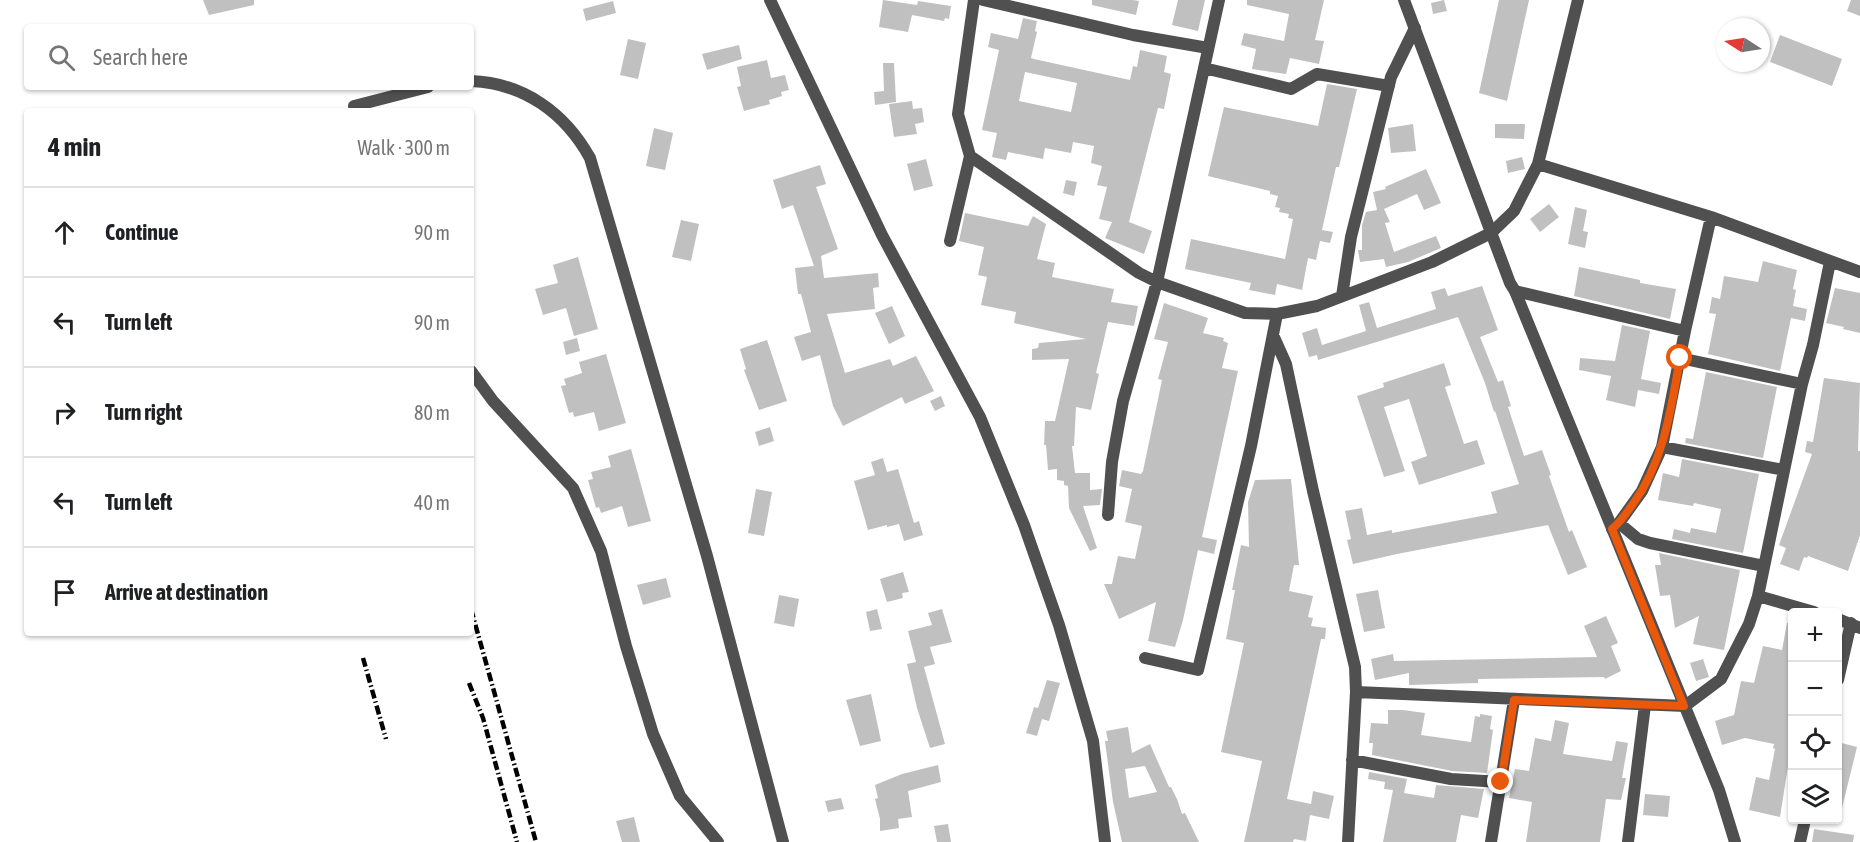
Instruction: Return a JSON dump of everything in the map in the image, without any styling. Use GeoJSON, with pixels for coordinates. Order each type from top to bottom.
{"type":"FeatureCollection","features":[{"type":"Feature","properties":{"kind":"street"},"geometry":{"type":"LineString","coordinates":[[770,0],[882,235],[980,417],[1024,525],[1059,625],[1093,741],[1106,842]]}},
{"type":"Feature","properties":{"kind":"street"},"geometry":{"type":"LineString","coordinates":[[950,241],[970,156],[958,114],[974,0]]}},
{"type":"Feature","properties":{"kind":"street"},"geometry":{"type":"LineString","coordinates":[[983,0],[1133,35],[1208,48]]}},
{"type":"Feature","properties":{"kind":"street"},"geometry":{"type":"LineString","coordinates":[[1108,515],[1112,462],[1123,401],[1157,282],[1219,0]]}},
{"type":"Feature","properties":{"kind":"street"},"geometry":{"type":"LineString","coordinates":[[1404,0],[1510,283],[1615,526],[1719,790],[1735,842]]}},
{"type":"Feature","properties":{"kind":"street"},"geometry":{"type":"LineString","coordinates":[[970,156],[1139,273],[1157,282],[1245,313],[1277,314],[1317,306],[1432,262],[1491,233],[1514,211],[1538,164],[1578,0]]}},
{"type":"Feature","properties":{"kind":"street"},"geometry":{"type":"LineString","coordinates":[[1342,296],[1351,237],[1391,77],[1415,28]]}},
{"type":"Feature","properties":{"kind":"street"},"geometry":{"type":"LineString","coordinates":[[1204,68],[1290,89],[1317,74],[1389,86]]}},
{"type":"Feature","properties":{"kind":"street"},"geometry":{"type":"LineString","coordinates":[[474,81],[498,84],[514,89],[541,103],[569,127],[590,158],[707,556],[783,842]]}},
{"type":"Feature","properties":{"kind":"street"},"geometry":{"type":"LineString","coordinates":[[354,108],[354,106],[416,90]]}},
{"type":"Feature","properties":{"kind":"street"},"geometry":{"type":"LineString","coordinates":[[1538,164],[1711,217],[1860,272]]}},
{"type":"Feature","properties":{"kind":"street"},"geometry":{"type":"LineString","coordinates":[[1615,526],[1642,491],[1662,447],[1711,217]]}},
{"type":"Feature","properties":{"kind":"street"},"geometry":{"type":"LineString","coordinates":[[1356,692],[1684,706],[1721,679],[1749,624],[1758,596],[1830,262]]}},
{"type":"Feature","properties":{"kind":"street"},"geometry":{"type":"LineString","coordinates":[[1515,291],[1685,331]]}},
{"type":"Feature","properties":{"kind":"street"},"geometry":{"type":"LineString","coordinates":[[1145,658],[1198,670],[1251,446],[1277,314]]}},
{"type":"Feature","properties":{"kind":"street"},"geometry":{"type":"LineString","coordinates":[[1273,335],[1287,364],[1313,491],[1355,667],[1356,692],[1348,842]]}},
{"type":"Feature","properties":{"kind":"street"},"geometry":{"type":"LineString","coordinates":[[1680,358],[1802,384]]}},
{"type":"Feature","properties":{"kind":"street"},"geometry":{"type":"LineString","coordinates":[[474,374],[493,401],[573,488],[601,551],[626,646],[653,734],[680,795],[718,842]]}},
{"type":"Feature","properties":{"kind":"street"},"geometry":{"type":"LineString","coordinates":[[1662,447],[1784,470]]}},
{"type":"Feature","properties":{"kind":"street"},"geometry":{"type":"LineString","coordinates":[[1615,526],[1650,543],[1764,566]]}},
{"type":"Feature","properties":{"kind":"street"},"geometry":{"type":"LineString","coordinates":[[1758,596],[1800,608]]}},
{"type":"Feature","properties":{"kind":"street"},"geometry":{"type":"LineString","coordinates":[[1842,621],[1856,626],[1842,668]]}},
{"type":"Feature","properties":{"kind":"street"},"geometry":{"type":"LineString","coordinates":[[1491,842],[1514,700]]}},
{"type":"Feature","properties":{"kind":"street"},"geometry":{"type":"LineString","coordinates":[[1628,842],[1645,705]]}},
{"type":"Feature","properties":{"kind":"street"},"geometry":{"type":"LineString","coordinates":[[1352,760],[1451,779],[1501,782]]}},
{"type":"Feature","properties":{"kind":"street"},"geometry":{"type":"LineString","coordinates":[[1800,842],[1804,824]]}},
{"type":"Feature","properties":{"kind":"building"},"geometry":{"type":"Polygon","coordinates":[[[203,0],[254,0],[254,5],[209,15],[203,0]]]}},
{"type":"Feature","properties":{"kind":"building"},"geometry":{"type":"Polygon","coordinates":[[[883,0],[917,5],[918,1],[951,6],[949,19],[945,18],[944,21],[912,15],[908,32],[879,27],[883,0]]]}},
{"type":"Feature","properties":{"kind":"building"},"geometry":{"type":"Polygon","coordinates":[[[1092,0],[1139,1],[1136,15],[1092,5],[1092,0]]]}},
{"type":"Feature","properties":{"kind":"building"},"geometry":{"type":"Polygon","coordinates":[[[1178,0],[1205,0],[1198,31],[1172,25],[1178,0]]]}},
{"type":"Feature","properties":{"kind":"building"},"geometry":{"type":"Polygon","coordinates":[[[1247,0],[1324,0],[1315,40],[1324,41],[1319,64],[1290,58],[1286,74],[1252,69],[1256,49],[1241,45],[1244,33],[1284,41],[1289,14],[1247,5],[1247,0]]]}},
{"type":"Feature","properties":{"kind":"building"},"geometry":{"type":"Polygon","coordinates":[[[1444,0],[1447,11],[1433,14],[1431,3],[1444,0]]]}},
{"type":"Feature","properties":{"kind":"building"},"geometry":{"type":"Polygon","coordinates":[[[1499,0],[1529,0],[1507,101],[1479,93],[1499,0]]]}},
{"type":"Feature","properties":{"kind":"building"},"geometry":{"type":"Polygon","coordinates":[[[1851,0],[1860,0],[1860,16],[1847,11],[1851,0]]]}},
{"type":"Feature","properties":{"kind":"building"},"geometry":{"type":"Polygon","coordinates":[[[613,1],[616,13],[586,21],[583,9],[613,1]]]}},
{"type":"Feature","properties":{"kind":"building"},"geometry":{"type":"Polygon","coordinates":[[[1023,18],[1037,21],[1031,58],[1130,80],[1133,66],[1137,67],[1140,50],[1167,56],[1164,72],[1171,74],[1164,109],[1158,108],[1129,222],[1152,231],[1144,254],[1105,238],[1112,222],[1099,219],[1107,187],[1097,185],[1102,166],[1091,163],[1094,146],[1073,142],[1071,153],[1045,148],[1043,159],[1008,152],[1006,160],[992,157],[997,133],[982,130],[999,50],[988,47],[991,33],[1018,39],[1023,18]],[[1025,72],[1019,101],[1071,112],[1077,83],[1025,72]]]}},
{"type":"Feature","properties":{"kind":"building"},"geometry":{"type":"Polygon","coordinates":[[[1780,35],[1842,59],[1832,86],[1770,62],[1780,35]]]}},
{"type":"Feature","properties":{"kind":"building"},"geometry":{"type":"Polygon","coordinates":[[[628,39],[646,43],[638,79],[620,75],[628,39]]]}},
{"type":"Feature","properties":{"kind":"building"},"geometry":{"type":"Polygon","coordinates":[[[739,45],[742,59],[707,70],[702,54],[739,45]]]}},
{"type":"Feature","properties":{"kind":"building"},"geometry":{"type":"Polygon","coordinates":[[[767,60],[771,78],[785,75],[789,90],[781,92],[782,96],[769,100],[770,104],[744,111],[737,87],[741,86],[737,67],[767,60]]]}},
{"type":"Feature","properties":{"kind":"building"},"geometry":{"type":"Polygon","coordinates":[[[883,63],[894,63],[896,102],[875,105],[874,92],[884,91],[883,63]]]}},
{"type":"Feature","properties":{"kind":"building"},"geometry":{"type":"Polygon","coordinates":[[[1327,84],[1357,89],[1322,230],[1333,232],[1330,243],[1320,241],[1316,260],[1308,258],[1302,290],[1277,284],[1275,295],[1249,290],[1251,283],[1185,269],[1191,239],[1285,259],[1293,219],[1288,218],[1289,214],[1279,212],[1280,208],[1275,207],[1278,196],[1270,194],[1270,191],[1208,176],[1224,107],[1318,126],[1327,84]]]}},
{"type":"Feature","properties":{"kind":"building"},"geometry":{"type":"Polygon","coordinates":[[[912,101],[913,109],[922,108],[924,122],[915,124],[917,134],[894,137],[889,104],[912,101]]]}},
{"type":"Feature","properties":{"kind":"building"},"geometry":{"type":"Polygon","coordinates":[[[1413,124],[1416,151],[1391,153],[1388,128],[1413,124]]]}},
{"type":"Feature","properties":{"kind":"building"},"geometry":{"type":"Polygon","coordinates":[[[1495,124],[1525,124],[1524,139],[1495,138],[1495,124]]]}},
{"type":"Feature","properties":{"kind":"building"},"geometry":{"type":"Polygon","coordinates":[[[654,128],[673,133],[665,170],[646,166],[654,128]]]}},
{"type":"Feature","properties":{"kind":"building"},"geometry":{"type":"Polygon","coordinates":[[[1522,157],[1525,169],[1508,173],[1506,161],[1522,157]]]}},
{"type":"Feature","properties":{"kind":"building"},"geometry":{"type":"Polygon","coordinates":[[[926,159],[933,186],[914,191],[907,164],[926,159]]]}},
{"type":"Feature","properties":{"kind":"building"},"geometry":{"type":"Polygon","coordinates":[[[820,165],[826,184],[816,187],[838,249],[821,256],[824,278],[878,273],[879,287],[873,288],[875,309],[827,314],[845,373],[890,359],[893,366],[916,356],[934,391],[905,404],[902,397],[843,426],[833,406],[820,355],[802,361],[794,337],[811,332],[801,294],[798,294],[795,268],[814,266],[793,205],[782,209],[773,180],[820,165]]]}},
{"type":"Feature","properties":{"kind":"building"},"geometry":{"type":"Polygon","coordinates":[[[1426,169],[1441,203],[1424,210],[1417,194],[1384,209],[1390,222],[1385,223],[1394,252],[1436,236],[1441,248],[1408,262],[1386,267],[1384,259],[1360,262],[1358,250],[1362,250],[1362,225],[1366,212],[1377,210],[1373,192],[1386,189],[1385,187],[1426,169]]]}},
{"type":"Feature","properties":{"kind":"building"},"geometry":{"type":"Polygon","coordinates":[[[1066,180],[1077,182],[1074,196],[1063,193],[1066,180]]]}},
{"type":"Feature","properties":{"kind":"building"},"geometry":{"type":"Polygon","coordinates":[[[1549,204],[1559,217],[1540,232],[1530,219],[1549,204]]]}},
{"type":"Feature","properties":{"kind":"building"},"geometry":{"type":"Polygon","coordinates":[[[1575,207],[1587,210],[1583,231],[1588,232],[1585,248],[1568,244],[1575,207]]]}},
{"type":"Feature","properties":{"kind":"building"},"geometry":{"type":"Polygon","coordinates":[[[965,213],[1028,226],[1033,216],[1046,224],[1037,259],[1055,263],[1052,277],[1114,289],[1111,302],[1138,306],[1134,326],[1108,322],[1096,373],[1099,374],[1091,410],[1076,407],[1074,446],[1072,446],[1075,473],[1090,473],[1090,490],[1102,489],[1100,505],[1083,506],[1097,548],[1090,551],[1069,508],[1068,486],[1064,485],[1064,481],[1057,480],[1057,469],[1048,470],[1046,445],[1044,445],[1045,421],[1055,421],[1069,359],[1032,360],[1032,349],[1038,348],[1039,343],[1086,339],[1014,323],[1016,312],[981,305],[987,277],[978,275],[984,247],[959,241],[965,213]]]}},
{"type":"Feature","properties":{"kind":"building"},"geometry":{"type":"Polygon","coordinates":[[[681,220],[699,224],[691,261],[672,257],[681,220]]]}},
{"type":"Feature","properties":{"kind":"building"},"geometry":{"type":"Polygon","coordinates":[[[578,257],[598,329],[574,336],[566,308],[543,315],[535,289],[558,283],[553,265],[578,257]]]}},
{"type":"Feature","properties":{"kind":"building"},"geometry":{"type":"Polygon","coordinates":[[[1763,261],[1797,270],[1793,289],[1796,290],[1793,306],[1807,309],[1805,321],[1791,318],[1780,371],[1708,354],[1716,314],[1709,313],[1712,297],[1720,299],[1724,276],[1758,282],[1763,261]]]}},
{"type":"Feature","properties":{"kind":"building"},"geometry":{"type":"Polygon","coordinates":[[[1579,267],[1640,280],[1640,283],[1676,289],[1670,319],[1574,296],[1579,267]]]}},
{"type":"Feature","properties":{"kind":"building"},"geometry":{"type":"Polygon","coordinates":[[[1482,286],[1498,330],[1480,337],[1498,382],[1503,380],[1511,406],[1508,407],[1524,456],[1542,450],[1569,532],[1572,530],[1587,567],[1568,575],[1548,525],[1353,564],[1347,540],[1351,539],[1345,511],[1362,508],[1367,535],[1392,530],[1392,533],[1497,513],[1491,492],[1519,484],[1485,383],[1458,317],[1318,360],[1317,355],[1309,357],[1302,333],[1317,328],[1322,345],[1366,331],[1359,305],[1369,302],[1377,328],[1436,309],[1431,292],[1445,288],[1448,296],[1482,286]]]}},
{"type":"Feature","properties":{"kind":"building"},"geometry":{"type":"Polygon","coordinates":[[[1835,288],[1860,293],[1860,333],[1826,323],[1835,288]]]}},
{"type":"Feature","properties":{"kind":"building"},"geometry":{"type":"Polygon","coordinates":[[[1164,303],[1208,318],[1203,333],[1224,338],[1223,341],[1228,343],[1222,368],[1238,371],[1202,537],[1217,540],[1214,554],[1198,550],[1175,647],[1148,641],[1156,602],[1119,619],[1104,584],[1112,584],[1118,556],[1135,559],[1142,526],[1125,522],[1132,489],[1119,486],[1122,470],[1141,474],[1143,471],[1162,380],[1158,379],[1168,342],[1154,339],[1164,303]]]}},
{"type":"Feature","properties":{"kind":"building"},"geometry":{"type":"Polygon","coordinates":[[[892,306],[905,336],[889,344],[875,313],[892,306]]]}},
{"type":"Feature","properties":{"kind":"building"},"geometry":{"type":"Polygon","coordinates":[[[1622,325],[1650,331],[1641,379],[1661,383],[1659,394],[1638,390],[1635,407],[1606,400],[1611,376],[1579,370],[1580,358],[1615,361],[1622,325]]]}},
{"type":"Feature","properties":{"kind":"building"},"geometry":{"type":"Polygon","coordinates":[[[577,338],[580,351],[566,355],[563,342],[577,338]]]}},
{"type":"Feature","properties":{"kind":"building"},"geometry":{"type":"Polygon","coordinates":[[[767,340],[787,401],[759,410],[744,370],[746,369],[740,349],[767,340]]]}},
{"type":"Feature","properties":{"kind":"building"},"geometry":{"type":"Polygon","coordinates":[[[606,354],[626,423],[599,431],[594,412],[574,417],[573,412],[569,413],[561,386],[566,385],[564,379],[582,373],[579,362],[606,354]]]}},
{"type":"Feature","properties":{"kind":"building"},"geometry":{"type":"Polygon","coordinates":[[[1444,363],[1451,385],[1445,387],[1464,444],[1477,440],[1485,464],[1419,485],[1411,462],[1427,456],[1409,399],[1384,407],[1405,471],[1384,477],[1357,396],[1384,387],[1383,383],[1444,363]]]}},
{"type":"Feature","properties":{"kind":"building"},"geometry":{"type":"Polygon","coordinates":[[[1706,372],[1777,387],[1763,458],[1685,443],[1686,438],[1693,439],[1706,372]]]}},
{"type":"Feature","properties":{"kind":"building"},"geometry":{"type":"Polygon","coordinates":[[[1824,378],[1860,383],[1858,451],[1860,451],[1860,535],[1848,571],[1808,556],[1804,557],[1799,571],[1780,564],[1786,548],[1779,545],[1812,454],[1805,452],[1807,441],[1813,442],[1824,378]]]}},
{"type":"Feature","properties":{"kind":"building"},"geometry":{"type":"Polygon","coordinates":[[[941,396],[945,406],[935,411],[930,401],[941,396]]]}},
{"type":"Feature","properties":{"kind":"building"},"geometry":{"type":"Polygon","coordinates":[[[770,427],[774,441],[759,446],[755,432],[770,427]]]}},
{"type":"Feature","properties":{"kind":"building"},"geometry":{"type":"Polygon","coordinates":[[[631,449],[651,521],[628,527],[622,506],[601,513],[599,507],[596,508],[588,480],[593,479],[591,472],[611,467],[608,456],[631,449]]]}},
{"type":"Feature","properties":{"kind":"building"},"geometry":{"type":"Polygon","coordinates":[[[883,458],[887,472],[898,469],[914,523],[919,521],[923,535],[904,541],[899,524],[868,530],[854,481],[875,475],[871,462],[883,458]]]}},
{"type":"Feature","properties":{"kind":"building"},"geometry":{"type":"Polygon","coordinates":[[[1682,459],[1759,474],[1743,553],[1672,539],[1674,529],[1690,533],[1691,528],[1716,533],[1721,509],[1694,503],[1693,506],[1658,500],[1663,473],[1679,477],[1682,459]]]}},
{"type":"Feature","properties":{"kind":"building"},"geometry":{"type":"Polygon","coordinates":[[[1291,479],[1299,565],[1294,565],[1289,591],[1313,596],[1308,617],[1313,618],[1311,626],[1326,628],[1325,639],[1321,639],[1287,799],[1311,804],[1313,791],[1334,796],[1329,819],[1310,815],[1306,841],[1294,839],[1293,842],[1244,842],[1262,761],[1221,752],[1244,643],[1226,639],[1235,590],[1232,590],[1241,545],[1249,547],[1248,502],[1255,480],[1291,479]]]}},
{"type":"Feature","properties":{"kind":"building"},"geometry":{"type":"Polygon","coordinates":[[[756,489],[772,492],[764,536],[748,533],[756,489]]]}},
{"type":"Feature","properties":{"kind":"building"},"geometry":{"type":"Polygon","coordinates":[[[1659,553],[1740,570],[1724,650],[1693,644],[1699,616],[1675,628],[1670,595],[1660,596],[1655,565],[1661,565],[1659,553]]]}},
{"type":"Feature","properties":{"kind":"building"},"geometry":{"type":"Polygon","coordinates":[[[903,572],[909,592],[902,593],[903,598],[887,602],[880,579],[903,572]]]}},
{"type":"Feature","properties":{"kind":"building"},"geometry":{"type":"Polygon","coordinates":[[[666,578],[671,597],[643,605],[637,585],[666,578]]]}},
{"type":"Feature","properties":{"kind":"building"},"geometry":{"type":"Polygon","coordinates":[[[1378,590],[1385,628],[1364,632],[1356,594],[1378,590]]]}},
{"type":"Feature","properties":{"kind":"building"},"geometry":{"type":"Polygon","coordinates":[[[779,595],[799,599],[794,627],[774,623],[779,595]]]}},
{"type":"Feature","properties":{"kind":"building"},"geometry":{"type":"Polygon","coordinates":[[[877,609],[882,629],[870,631],[866,612],[877,609]]]}},
{"type":"Feature","properties":{"kind":"building"},"geometry":{"type":"Polygon","coordinates":[[[942,609],[952,642],[930,647],[935,664],[924,667],[945,744],[930,748],[917,708],[907,664],[916,662],[908,631],[932,625],[928,613],[942,609]]]}},
{"type":"Feature","properties":{"kind":"building"},"geometry":{"type":"Polygon","coordinates":[[[1606,616],[1618,643],[1611,646],[1621,671],[1605,679],[1604,677],[1478,679],[1478,683],[1409,685],[1409,673],[1375,680],[1371,659],[1393,654],[1394,661],[1597,657],[1584,626],[1606,616]]]}},
{"type":"Feature","properties":{"kind":"building"},"geometry":{"type":"Polygon","coordinates":[[[1788,623],[1788,766],[1780,817],[1749,810],[1756,777],[1769,780],[1774,744],[1745,738],[1722,745],[1715,721],[1734,715],[1741,681],[1754,683],[1763,646],[1782,650],[1788,623]]]}},
{"type":"Feature","properties":{"kind":"building"},"geometry":{"type":"Polygon","coordinates":[[[1703,659],[1709,677],[1696,681],[1690,663],[1703,659]]]}},
{"type":"Feature","properties":{"kind":"building"},"geometry":{"type":"Polygon","coordinates":[[[1047,680],[1060,683],[1049,721],[1042,719],[1037,736],[1026,733],[1034,707],[1038,708],[1047,680]]]}},
{"type":"Feature","properties":{"kind":"building"},"geometry":{"type":"Polygon","coordinates":[[[871,694],[881,741],[860,746],[846,700],[871,694]]]}},
{"type":"Feature","properties":{"kind":"building"},"geometry":{"type":"Polygon","coordinates":[[[1388,710],[1425,713],[1421,735],[1471,742],[1475,716],[1480,717],[1480,714],[1492,716],[1490,729],[1493,730],[1487,773],[1452,771],[1372,755],[1373,743],[1369,743],[1371,723],[1388,724],[1388,710]]]}},
{"type":"Feature","properties":{"kind":"building"},"geometry":{"type":"Polygon","coordinates":[[[1555,720],[1569,723],[1563,754],[1612,761],[1616,741],[1628,743],[1622,778],[1626,778],[1621,800],[1606,799],[1600,842],[1526,842],[1532,802],[1509,798],[1515,769],[1529,771],[1535,738],[1551,741],[1555,720]]]}},
{"type":"Feature","properties":{"kind":"building"},"geometry":{"type":"Polygon","coordinates":[[[1128,727],[1132,753],[1150,744],[1182,814],[1185,813],[1199,842],[1122,842],[1113,802],[1105,741],[1108,741],[1106,731],[1128,727]],[[1145,766],[1125,769],[1129,798],[1157,792],[1145,766]]]}},
{"type":"Feature","properties":{"kind":"building"},"geometry":{"type":"Polygon","coordinates":[[[1842,743],[1857,747],[1842,808],[1842,743]]]}},
{"type":"Feature","properties":{"kind":"building"},"geometry":{"type":"Polygon","coordinates":[[[938,765],[941,782],[908,791],[912,817],[898,819],[899,828],[880,831],[875,785],[902,774],[938,765]]]}},
{"type":"Feature","properties":{"kind":"building"},"geometry":{"type":"Polygon","coordinates":[[[1369,772],[1407,779],[1404,793],[1434,798],[1436,785],[1484,789],[1478,818],[1461,815],[1456,842],[1383,842],[1393,790],[1384,789],[1385,782],[1368,779],[1369,772]]]}},
{"type":"Feature","properties":{"kind":"building"},"geometry":{"type":"Polygon","coordinates":[[[1645,794],[1670,796],[1668,817],[1643,815],[1645,794]]]}},
{"type":"Feature","properties":{"kind":"building"},"geometry":{"type":"Polygon","coordinates":[[[841,798],[844,809],[828,812],[825,801],[841,798]]]}},
{"type":"Feature","properties":{"kind":"building"},"geometry":{"type":"Polygon","coordinates":[[[634,817],[640,842],[622,842],[616,821],[634,817]]]}},
{"type":"Feature","properties":{"kind":"building"},"geometry":{"type":"Polygon","coordinates":[[[948,824],[951,842],[937,842],[934,826],[948,824]]]}},
{"type":"Feature","properties":{"kind":"building"},"geometry":{"type":"Polygon","coordinates":[[[1814,829],[1854,835],[1853,842],[1812,842],[1814,829]]]}},
{"type":"Feature","properties":{"kind":"railway"},"geometry":{"type":"LineString","coordinates":[[474,620],[536,842]]}},
{"type":"Feature","properties":{"kind":"railway"},"geometry":{"type":"LineString","coordinates":[[363,658],[386,739]]}},
{"type":"Feature","properties":{"kind":"railway"},"geometry":{"type":"LineString","coordinates":[[469,683],[483,718],[517,842]]}},
{"type":"Feature","properties":{"kind":"route"},"geometry":{"type":"LineString","coordinates":[[1501,782],[1514,700],[1684,706],[1612,529],[1642,491],[1662,447],[1680,358]]}}]}
